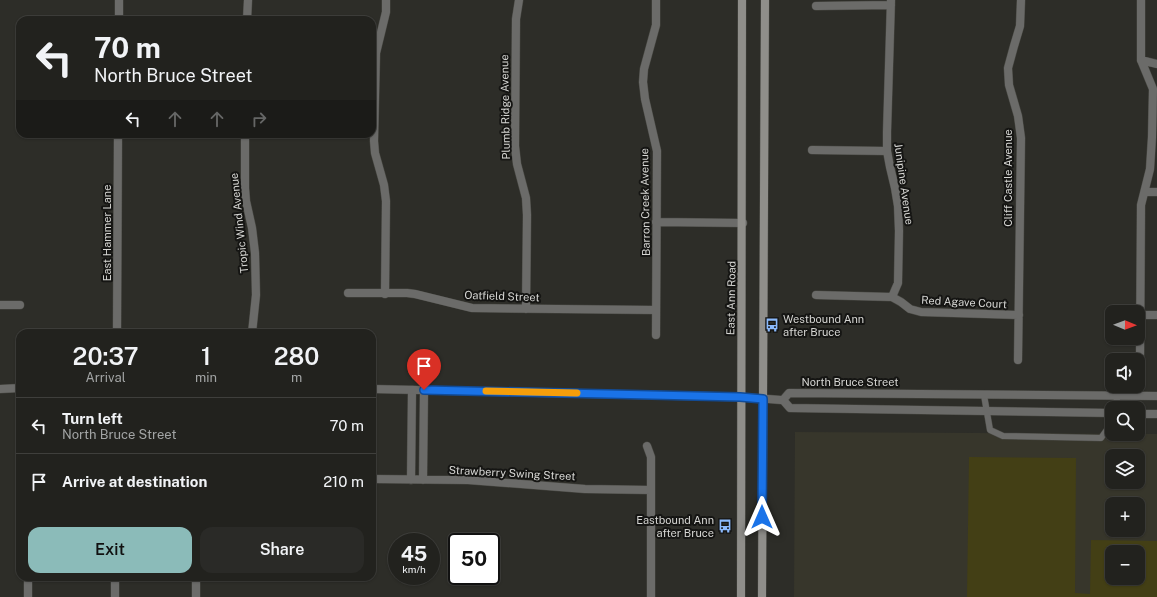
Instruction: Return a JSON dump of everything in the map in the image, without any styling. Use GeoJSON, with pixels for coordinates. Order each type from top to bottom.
{"type":"FeatureCollection","features":[{"type":"Feature","properties":{"kind":"main road","name":"East Ann Road"},"geometry":{"type":"LineString","coordinates":[[741,597],[740,397],[742,0]]}},
{"type":"Feature","properties":{"kind":"main road"},"geometry":{"type":"LineString","coordinates":[[762,597],[765,0]]}},
{"type":"Feature","properties":{"kind":"street"},"geometry":{"type":"LineString","coordinates":[[119,0],[119,16]]}},
{"type":"Feature","properties":{"kind":"street"},"geometry":{"type":"LineString","coordinates":[[247,16],[248,0]]}},
{"type":"Feature","properties":{"kind":"street"},"geometry":{"type":"LineString","coordinates":[[376,53],[386,12],[386,0]]}},
{"type":"Feature","properties":{"kind":"street","name":"Plumb Ridge Avenue"},"geometry":{"type":"LineString","coordinates":[[519,0],[516,19],[515,146],[517,164],[526,198],[526,309]]}},
{"type":"Feature","properties":{"kind":"street","name":"Barron Creek Avenue"},"geometry":{"type":"LineString","coordinates":[[656,0],[656,25],[644,69],[643,82],[645,99],[657,151],[656,335]]}},
{"type":"Feature","properties":{"kind":"street","name":"Cliff Castle Avenue"},"geometry":{"type":"LineString","coordinates":[[1018,360],[1021,138],[1018,116],[1009,85],[1008,68],[1020,26],[1021,0]]}},
{"type":"Feature","properties":{"kind":"street"},"geometry":{"type":"LineString","coordinates":[[1140,305],[1141,205],[1150,169],[1153,88],[1141,60],[1141,0]]}},
{"type":"Feature","properties":{"kind":"street"},"geometry":{"type":"LineString","coordinates":[[816,6],[891,2]]}},
{"type":"Feature","properties":{"kind":"street","name":"Junipine Avenue"},"geometry":{"type":"LineString","coordinates":[[891,2],[887,151],[898,206],[899,231],[898,284],[892,297]]}},
{"type":"Feature","properties":{"kind":"street"},"geometry":{"type":"LineString","coordinates":[[1141,60],[1157,64]]}},
{"type":"Feature","properties":{"kind":"street","name":"East Hammer Lane"},"geometry":{"type":"LineString","coordinates":[[117,329],[118,138]]}},
{"type":"Feature","properties":{"kind":"street","name":"Tropic Wind Avenue"},"geometry":{"type":"LineString","coordinates":[[245,138],[246,201],[252,228],[255,253],[256,295],[252,329]]}},
{"type":"Feature","properties":{"kind":"street"},"geometry":{"type":"LineString","coordinates":[[374,138],[375,153],[384,186],[386,201],[385,294]]}},
{"type":"Feature","properties":{"kind":"street"},"geometry":{"type":"LineString","coordinates":[[812,150],[887,151]]}},
{"type":"Feature","properties":{"kind":"street"},"geometry":{"type":"LineString","coordinates":[[1144,192],[1157,192]]}},
{"type":"Feature","properties":{"kind":"street"},"geometry":{"type":"LineString","coordinates":[[656,222],[742,223]]}},
{"type":"Feature","properties":{"kind":"street","name":"Oatfield Street"},"geometry":{"type":"LineString","coordinates":[[348,293],[415,294],[472,308],[656,310]]}},
{"type":"Feature","properties":{"kind":"street"},"geometry":{"type":"LineString","coordinates":[[816,295],[892,297]]}},
{"type":"Feature","properties":{"kind":"street","name":"Red Agave Court"},"geometry":{"type":"LineString","coordinates":[[892,297],[910,309],[921,312],[1018,315]]}},
{"type":"Feature","properties":{"kind":"street"},"geometry":{"type":"LineString","coordinates":[[0,305],[20,305]]}},
{"type":"Feature","properties":{"kind":"street"},"geometry":{"type":"LineString","coordinates":[[1145,315],[1157,315]]}},
{"type":"Feature","properties":{"kind":"street"},"geometry":{"type":"LineString","coordinates":[[0,389],[16,388]]}},
{"type":"Feature","properties":{"kind":"street"},"geometry":{"type":"LineString","coordinates":[[376,389],[740,397],[780,400]]}},
{"type":"Feature","properties":{"kind":"street"},"geometry":{"type":"LineString","coordinates":[[411,480],[412,390]]}},
{"type":"Feature","properties":{"kind":"street"},"geometry":{"type":"LineString","coordinates":[[423,480],[424,390]]}},
{"type":"Feature","properties":{"kind":"street","name":"North Bruce Street"},"geometry":{"type":"LineString","coordinates":[[1105,414],[790,408],[783,400],[788,393],[1157,396]]}},
{"type":"Feature","properties":{"kind":"street"},"geometry":{"type":"LineString","coordinates":[[1145,414],[1157,414]]}},
{"type":"Feature","properties":{"kind":"street"},"geometry":{"type":"LineString","coordinates":[[647,446],[651,457],[651,597]]}},
{"type":"Feature","properties":{"kind":"street","name":"Strawberry Swing Street"},"geometry":{"type":"LineString","coordinates":[[376,479],[468,480],[585,489],[651,490]]}},
{"type":"Feature","properties":{"kind":"street"},"geometry":{"type":"LineString","coordinates":[[28,581],[28,597]]}},
{"type":"Feature","properties":{"kind":"street"},"geometry":{"type":"LineString","coordinates":[[115,581],[115,597]]}},
{"type":"Feature","properties":{"kind":"street"},"geometry":{"type":"LineString","coordinates":[[196,581],[196,597]]}},
{"type":"Feature","properties":{"kind":"lane"},"geometry":{"type":"LineString","coordinates":[[984,395],[990,430],[1003,436],[1101,438],[1105,432]]}},
{"type":"Feature","properties":{"kind":"lane"},"geometry":{"type":"LineString","coordinates":[[1116,401],[1118,396]]}},
{"type":"Feature","properties":{"kind":"lane"},"geometry":{"type":"LineString","coordinates":[[411,447],[423,447]]}},
{"type":"Feature","properties":{"kind":"shaded area"},"geometry":{"type":"Polygon","coordinates":[[[795,432],[1105,434],[1105,441],[1145,441],[1145,434],[1157,434],[1157,597],[794,597],[795,432]]]}},
{"type":"Feature","properties":{"kind":"shaded area"},"geometry":{"type":"Polygon","coordinates":[[[969,457],[1076,458],[1075,593],[1090,594],[1091,540],[1157,541],[1157,597],[967,597],[969,457]]]}},
{"type":"Feature","properties":{"kind":"slow traffic"},"geometry":{"type":"LineString","coordinates":[[486,391],[577,393]]}},
{"type":"Feature","properties":{"kind":"place","name":"Westbound Ann after Bruce"},"geometry":{"type":"Point","coordinates":[772,325]}},
{"type":"Feature","properties":{"kind":"place","name":"Eastbound Ann after Bruce"},"geometry":{"type":"Point","coordinates":[725,526]}},
{"type":"Feature","properties":{"kind":"route"},"geometry":{"type":"LineString","coordinates":[[424,390],[740,397],[763,399],[762,517]]}}]}
